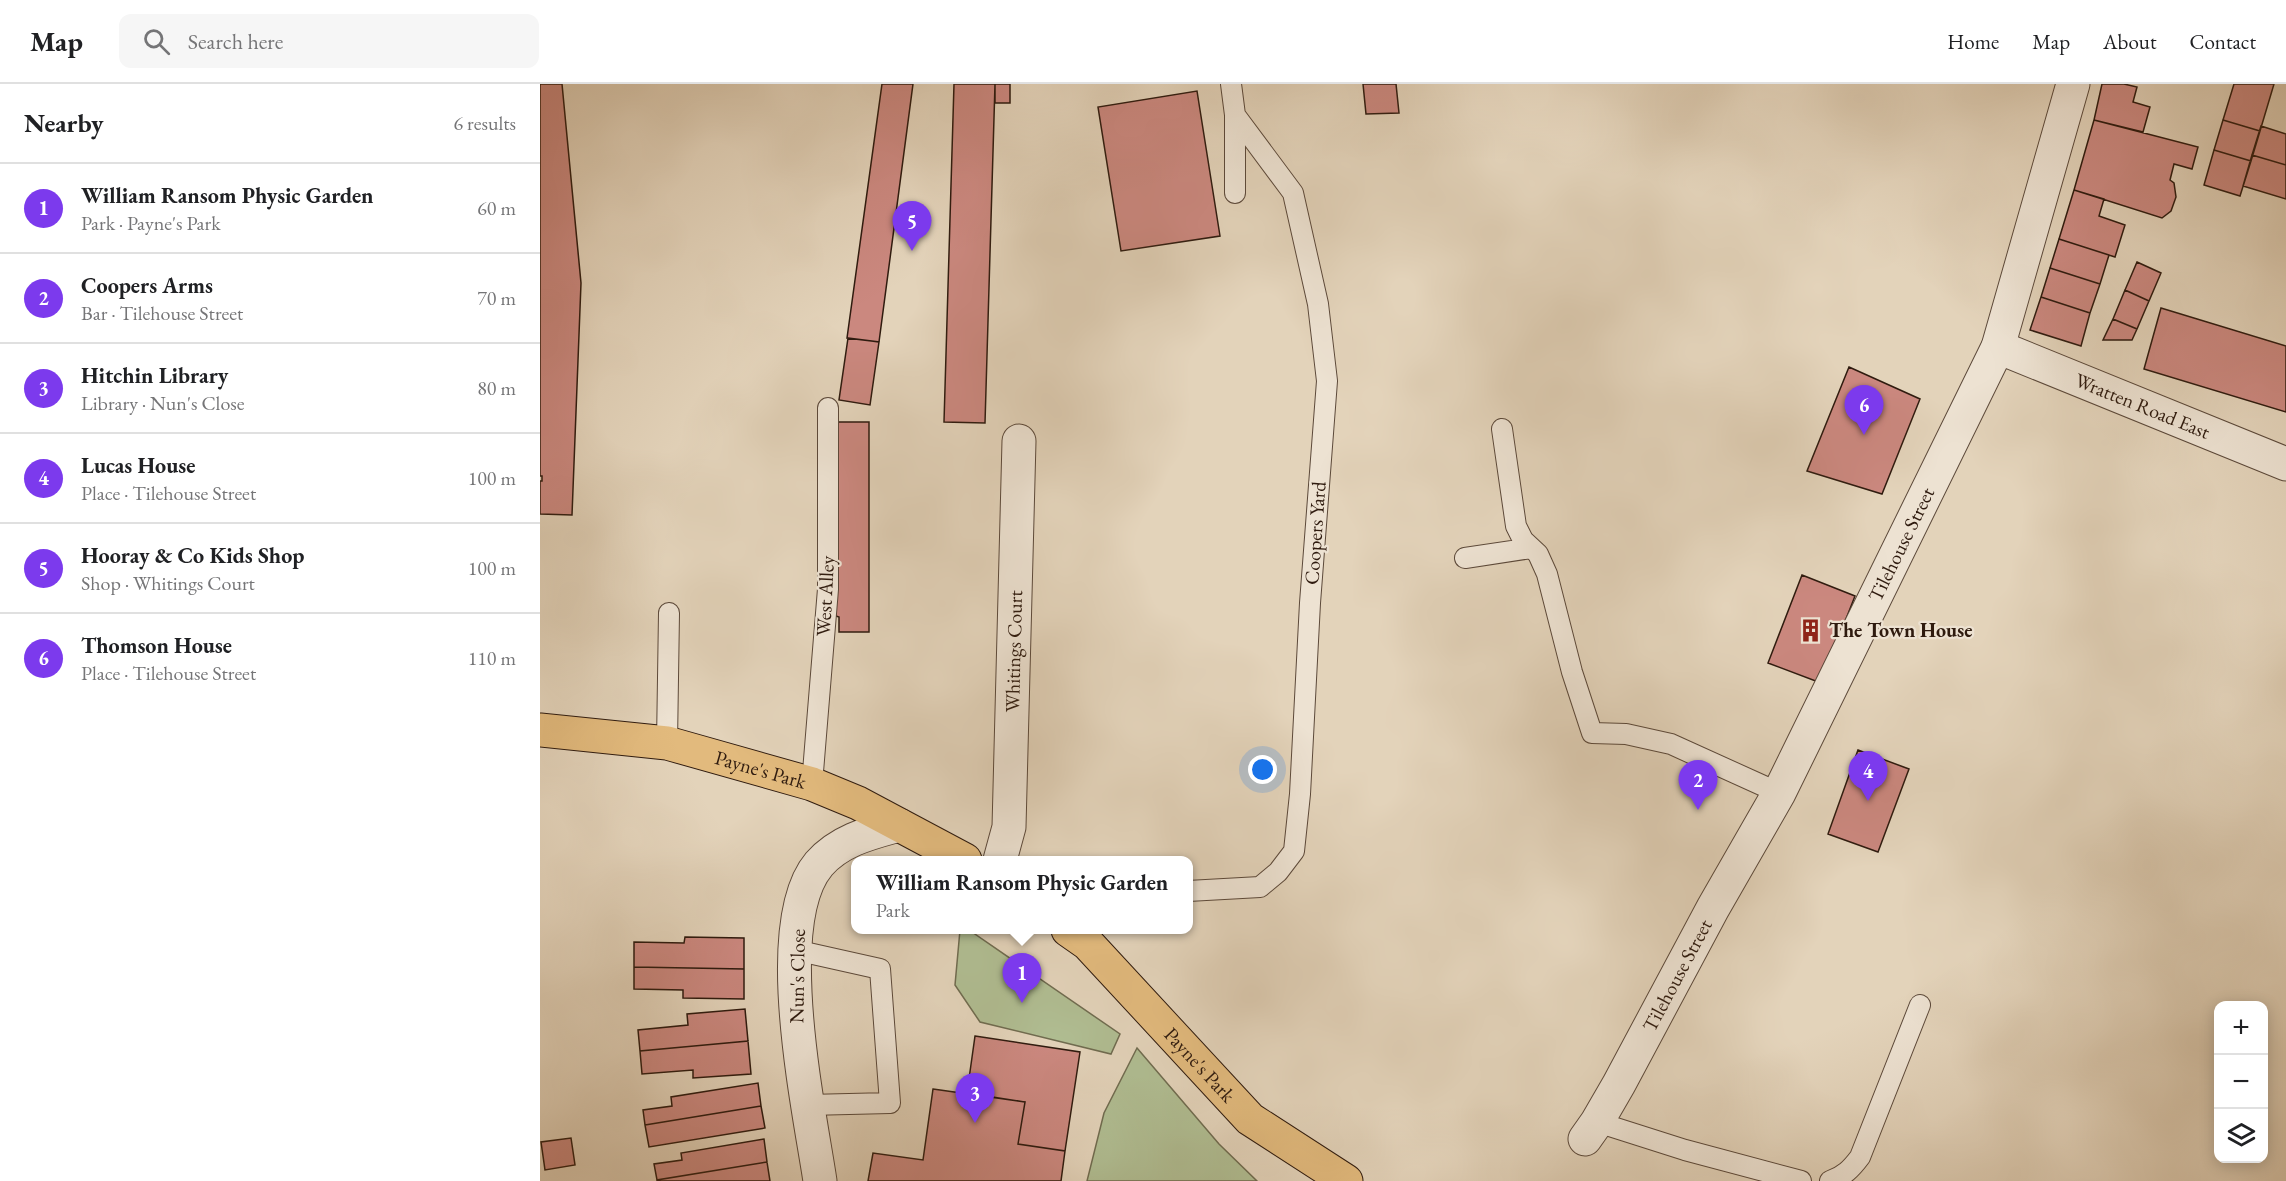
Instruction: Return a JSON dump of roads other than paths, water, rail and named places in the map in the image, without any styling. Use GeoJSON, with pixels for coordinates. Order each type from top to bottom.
{"type":"FeatureCollection","features":[{"type":"Feature","properties":{"kind":"main road","name":"Payne's Park"},"geometry":{"type":"LineString","coordinates":[[540,730],[667,743],[812,784],[858,803],[956,856]]}},
{"type":"Feature","properties":{"kind":"main road","name":"Payne's Park"},"geometry":{"type":"LineString","coordinates":[[1086,934],[1250,1119],[1346,1181]]}},
{"type":"Feature","properties":{"kind":"street","name":"Tilehouse Street"},"geometry":{"type":"LineString","coordinates":[[1591,1131],[1779,793],[1998,347],[2073,84]]}},
{"type":"Feature","properties":{"kind":"street","name":"Wratten Road East"},"geometry":{"type":"LineString","coordinates":[[1998,347],[2286,464]]}},
{"type":"Feature","properties":{"kind":"street","name":"Whitings Court"},"geometry":{"type":"LineString","coordinates":[[1001,856],[1009,828],[1019,441]]}},
{"type":"Feature","properties":{"kind":"street","name":"Nun's Close"},"geometry":{"type":"LineString","coordinates":[[820,1181],[797,1037],[795,950],[800,904],[806,884],[818,866],[835,849],[861,836],[899,825]]}},
{"type":"Feature","properties":{"kind":"lane"},"geometry":{"type":"LineString","coordinates":[[1231,84],[1235,115],[1235,193]]}},
{"type":"Feature","properties":{"kind":"lane","name":"Coopers Yard"},"geometry":{"type":"LineString","coordinates":[[1193,891],[1260,887],[1278,872],[1294,851],[1300,794],[1310,603],[1327,381],[1318,304],[1293,193],[1235,115]]}},
{"type":"Feature","properties":{"kind":"lane","name":"West Alley"},"geometry":{"type":"LineString","coordinates":[[812,784],[828,589],[828,408]]}},
{"type":"Feature","properties":{"kind":"lane"},"geometry":{"type":"LineString","coordinates":[[1502,429],[1516,526],[1523,540],[1538,554],[1547,574],[1572,672],[1592,733],[1626,734],[1671,744],[1779,793]]}},
{"type":"Feature","properties":{"kind":"lane"},"geometry":{"type":"LineString","coordinates":[[1465,558],[1531,548]]}},
{"type":"Feature","properties":{"kind":"lane"},"geometry":{"type":"LineString","coordinates":[[667,743],[669,613]]}},
{"type":"Feature","properties":{"kind":"lane"},"geometry":{"type":"LineString","coordinates":[[795,950],[880,969],[890,1102],[808,1105]]}},
{"type":"Feature","properties":{"kind":"lane"},"geometry":{"type":"LineString","coordinates":[[1830,1181],[1841,1177],[1860,1157],[1920,1005]]}},
{"type":"Feature","properties":{"kind":"lane"},"geometry":{"type":"LineString","coordinates":[[1591,1131],[1685,1150],[1801,1181]]}},
{"type":"Feature","properties":{"kind":"place","name":"Hooray & Co Kids Shop"},"geometry":{"type":"Point","coordinates":[912,251]}},
{"type":"Feature","properties":{"kind":"place","name":"Thomson House"},"geometry":{"type":"Point","coordinates":[1864,435]}},
{"type":"Feature","properties":{"kind":"place","name":"The Town House"},"geometry":{"type":"Point","coordinates":[1811,630]}},
{"type":"Feature","properties":{"kind":"place","name":"Lucas House"},"geometry":{"type":"Point","coordinates":[1868,801]}},
{"type":"Feature","properties":{"kind":"place","name":"Coopers Arms"},"geometry":{"type":"Point","coordinates":[1698,810]}},
{"type":"Feature","properties":{"kind":"place","name":"William Ransom Physic Garden"},"geometry":{"type":"Point","coordinates":[1022,1003]}},
{"type":"Feature","properties":{"kind":"place","name":"Hitchin Library"},"geometry":{"type":"Point","coordinates":[975,1123]}}]}
